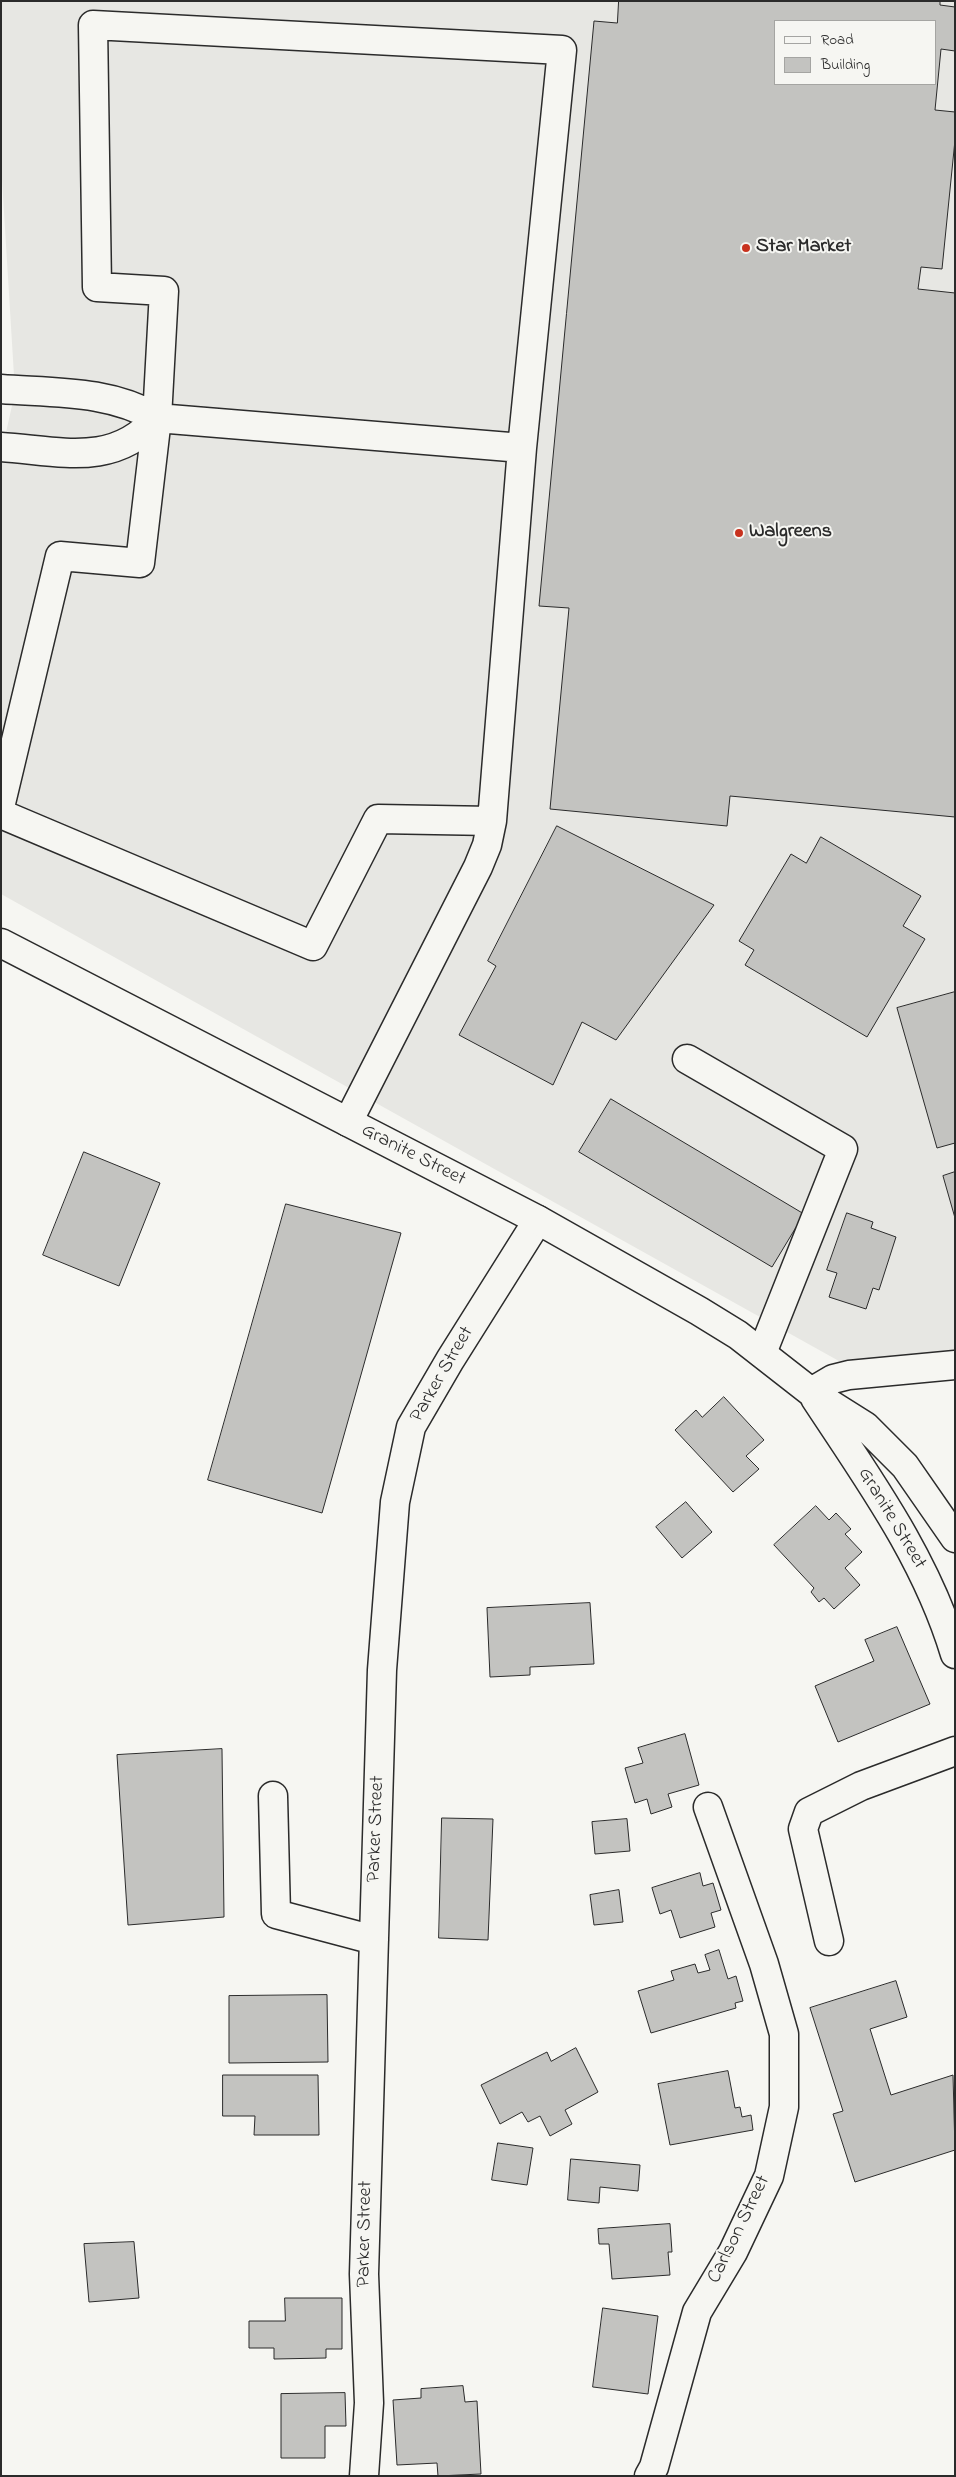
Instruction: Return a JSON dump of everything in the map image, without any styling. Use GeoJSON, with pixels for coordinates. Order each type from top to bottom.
{"type":"FeatureCollection","features":[{"type":"Feature","properties":{"kind":"street"},"geometry":{"type":"LineString","coordinates":[[1,803],[60,556],[140,563],[157,418],[164,291],[97,287],[93,25],[562,50],[522,448],[492,821],[487,845],[478,867],[348,1122]]}},
{"type":"Feature","properties":{"kind":"street"},"geometry":{"type":"LineString","coordinates":[[1,389],[99,396],[138,407],[157,418],[522,448]]}},
{"type":"Feature","properties":{"kind":"street"},"geometry":{"type":"LineString","coordinates":[[1,447],[93,454],[130,443],[145,432],[157,418]]}},
{"type":"Feature","properties":{"kind":"street"},"geometry":{"type":"LineString","coordinates":[[1,814],[313,946],[378,818],[492,821]]}},
{"type":"Feature","properties":{"kind":"street","name":"Granite Street"},"geometry":{"type":"LineString","coordinates":[[1,943],[538,1220],[663,1289],[738,1335],[811,1392],[849,1415],[886,1446],[904,1466],[955,1538]]}},
{"type":"Feature","properties":{"kind":"street"},"geometry":{"type":"LineString","coordinates":[[687,1059],[843,1149],[762,1354]]}},
{"type":"Feature","properties":{"kind":"street","name":"Parker Street"},"geometry":{"type":"LineString","coordinates":[[364,2476],[369,2404],[364,2274],[382,1670],[395,1502],[411,1427],[450,1360],[538,1220]]}},
{"type":"Feature","properties":{"kind":"street"},"geometry":{"type":"LineString","coordinates":[[811,1392],[833,1380],[849,1375],[955,1366]]}},
{"type":"Feature","properties":{"kind":"street","name":"Granite Street"},"geometry":{"type":"LineString","coordinates":[[811,1392],[914,1555],[940,1608],[955,1654]]}},
{"type":"Feature","properties":{"kind":"street"},"geometry":{"type":"LineString","coordinates":[[829,1941],[803,1829],[809,1812],[861,1786],[955,1751]]}},
{"type":"Feature","properties":{"kind":"street"},"geometry":{"type":"LineString","coordinates":[[273,1796],[276,1914],[374,1940]]}},
{"type":"Feature","properties":{"kind":"street","name":"Carlson Street"},"geometry":{"type":"LineString","coordinates":[[648,2476],[654,2467],[697,2312],[733,2252],[769,2176],[784,2107],[784,2034],[764,1964],[708,1807]]}},
{"type":"Feature","properties":{"kind":"shaded area"},"geometry":{"type":"Polygon","coordinates":[[[1,1],[955,1],[955,1359],[873,1380],[1,894],[1,455],[15,392],[1,163],[1,1]]]}},
{"type":"Feature","properties":{"kind":"building"},"geometry":{"type":"Polygon","coordinates":[[[619,1],[940,1],[940,5],[955,7],[955,51],[941,49],[935,110],[955,112],[955,140],[942,269],[921,267],[918,289],[955,293],[955,817],[730,796],[727,826],[550,809],[569,608],[539,606],[594,21],[617,23],[619,1]]]}},
{"type":"Feature","properties":{"kind":"building"},"geometry":{"type":"Polygon","coordinates":[[[557,826],[714,905],[616,1040],[582,1022],[553,1085],[459,1035],[496,966],[488,961],[557,826]]]}},
{"type":"Feature","properties":{"kind":"building"},"geometry":{"type":"Polygon","coordinates":[[[821,837],[921,896],[903,926],[925,939],[867,1037],[745,965],[754,950],[739,941],[791,854],[806,863],[821,837]]]}},
{"type":"Feature","properties":{"kind":"building"},"geometry":{"type":"Polygon","coordinates":[[[955,992],[955,1143],[937,1148],[897,1008],[955,992]]]}},
{"type":"Feature","properties":{"kind":"building"},"geometry":{"type":"Polygon","coordinates":[[[611,1099],[804,1214],[772,1267],[579,1152],[611,1099]]]}},
{"type":"Feature","properties":{"kind":"building"},"geometry":{"type":"Polygon","coordinates":[[[84,1152],[160,1183],[119,1286],[43,1255],[84,1152]]]}},
{"type":"Feature","properties":{"kind":"building"},"geometry":{"type":"Polygon","coordinates":[[[955,1172],[955,1218],[943,1176],[955,1172]]]}},
{"type":"Feature","properties":{"kind":"building"},"geometry":{"type":"Polygon","coordinates":[[[286,1204],[401,1233],[322,1513],[208,1480],[286,1204]]]}},
{"type":"Feature","properties":{"kind":"building"},"geometry":{"type":"Polygon","coordinates":[[[847,1213],[873,1222],[871,1228],[896,1237],[879,1290],[873,1288],[866,1309],[829,1297],[837,1273],[827,1270],[847,1213]]]}},
{"type":"Feature","properties":{"kind":"building"},"geometry":{"type":"Polygon","coordinates":[[[724,1397],[764,1440],[746,1456],[759,1469],[733,1492],[675,1430],[696,1410],[702,1417],[724,1397]]]}},
{"type":"Feature","properties":{"kind":"building"},"geometry":{"type":"Polygon","coordinates":[[[686,1502],[712,1532],[682,1558],[656,1527],[686,1502]]]}},
{"type":"Feature","properties":{"kind":"building"},"geometry":{"type":"Polygon","coordinates":[[[816,1506],[829,1520],[836,1513],[851,1529],[845,1534],[862,1552],[845,1568],[860,1585],[834,1609],[824,1598],[819,1602],[811,1592],[814,1588],[774,1545],[816,1506]]]}},
{"type":"Feature","properties":{"kind":"building"},"geometry":{"type":"Polygon","coordinates":[[[590,1603],[594,1664],[530,1667],[530,1675],[490,1677],[487,1608],[590,1603]]]}},
{"type":"Feature","properties":{"kind":"building"},"geometry":{"type":"Polygon","coordinates":[[[897,1627],[930,1704],[838,1742],[815,1686],[874,1661],[865,1640],[897,1627]]]}},
{"type":"Feature","properties":{"kind":"building"},"geometry":{"type":"Polygon","coordinates":[[[685,1734],[699,1785],[668,1794],[672,1807],[651,1814],[647,1799],[635,1803],[625,1768],[643,1763],[638,1748],[685,1734]]]}},
{"type":"Feature","properties":{"kind":"building"},"geometry":{"type":"Polygon","coordinates":[[[222,1749],[224,1917],[128,1925],[117,1755],[222,1749]]]}},
{"type":"Feature","properties":{"kind":"building"},"geometry":{"type":"Polygon","coordinates":[[[442,1818],[493,1819],[488,1940],[439,1938],[442,1818]]]}},
{"type":"Feature","properties":{"kind":"building"},"geometry":{"type":"Polygon","coordinates":[[[627,1819],[630,1851],[595,1854],[592,1822],[627,1819]]]}},
{"type":"Feature","properties":{"kind":"building"},"geometry":{"type":"Polygon","coordinates":[[[700,1873],[703,1886],[713,1883],[721,1910],[711,1913],[715,1927],[680,1938],[671,1910],[660,1914],[652,1888],[700,1873]]]}},
{"type":"Feature","properties":{"kind":"building"},"geometry":{"type":"Polygon","coordinates":[[[619,1890],[623,1922],[594,1925],[590,1895],[619,1890]]]}},
{"type":"Feature","properties":{"kind":"building"},"geometry":{"type":"Polygon","coordinates":[[[719,1950],[728,1979],[736,1976],[743,2001],[735,2003],[736,2008],[651,2033],[638,1991],[674,1980],[671,1971],[695,1964],[698,1973],[710,1970],[705,1955],[719,1950]]]}},
{"type":"Feature","properties":{"kind":"building"},"geometry":{"type":"Polygon","coordinates":[[[896,1981],[907,2017],[870,2029],[891,2095],[953,2075],[955,2150],[855,2182],[833,2114],[843,2111],[810,2008],[896,1981]]]}},
{"type":"Feature","properties":{"kind":"building"},"geometry":{"type":"Polygon","coordinates":[[[327,1995],[328,2062],[229,2063],[229,1996],[327,1995]]]}},
{"type":"Feature","properties":{"kind":"building"},"geometry":{"type":"Polygon","coordinates":[[[576,2048],[598,2092],[565,2110],[572,2124],[550,2136],[540,2116],[528,2122],[522,2112],[500,2124],[481,2085],[547,2052],[551,2061],[576,2048]]]}},
{"type":"Feature","properties":{"kind":"building"},"geometry":{"type":"Polygon","coordinates":[[[728,2071],[735,2108],[740,2107],[742,2117],[751,2115],[753,2130],[670,2145],[658,2084],[728,2071]]]}},
{"type":"Feature","properties":{"kind":"building"},"geometry":{"type":"Polygon","coordinates":[[[223,2075],[318,2075],[319,2135],[254,2135],[255,2116],[223,2116],[223,2075]]]}},
{"type":"Feature","properties":{"kind":"building"},"geometry":{"type":"Polygon","coordinates":[[[498,2143],[533,2148],[527,2185],[492,2180],[498,2143]]]}},
{"type":"Feature","properties":{"kind":"building"},"geometry":{"type":"Polygon","coordinates":[[[571,2159],[640,2165],[638,2191],[600,2187],[599,2203],[568,2200],[571,2159]]]}},
{"type":"Feature","properties":{"kind":"building"},"geometry":{"type":"Polygon","coordinates":[[[670,2224],[672,2252],[668,2252],[670,2275],[612,2279],[609,2244],[599,2244],[598,2229],[670,2224]]]}},
{"type":"Feature","properties":{"kind":"building"},"geometry":{"type":"Polygon","coordinates":[[[134,2242],[139,2298],[89,2302],[84,2244],[134,2242]]]}},
{"type":"Feature","properties":{"kind":"building"},"geometry":{"type":"Polygon","coordinates":[[[285,2298],[342,2298],[342,2349],[326,2349],[326,2358],[274,2359],[274,2348],[249,2348],[249,2321],[285,2321],[285,2298]]]}},
{"type":"Feature","properties":{"kind":"building"},"geometry":{"type":"Polygon","coordinates":[[[603,2308],[658,2316],[648,2394],[593,2387],[603,2308]]]}},
{"type":"Feature","properties":{"kind":"building"},"geometry":{"type":"Polygon","coordinates":[[[463,2386],[465,2402],[477,2401],[481,2474],[438,2476],[437,2463],[397,2465],[393,2400],[421,2398],[421,2389],[463,2386]]]}},
{"type":"Feature","properties":{"kind":"building"},"geometry":{"type":"Polygon","coordinates":[[[345,2393],[346,2426],[325,2426],[325,2458],[281,2458],[281,2394],[345,2393]]]}},
{"type":"Feature","properties":{"kind":"place","name":"Star Market"},"geometry":{"type":"Point","coordinates":[746,248]}},
{"type":"Feature","properties":{"kind":"place","name":"Walgreens"},"geometry":{"type":"Point","coordinates":[739,533]}}]}
